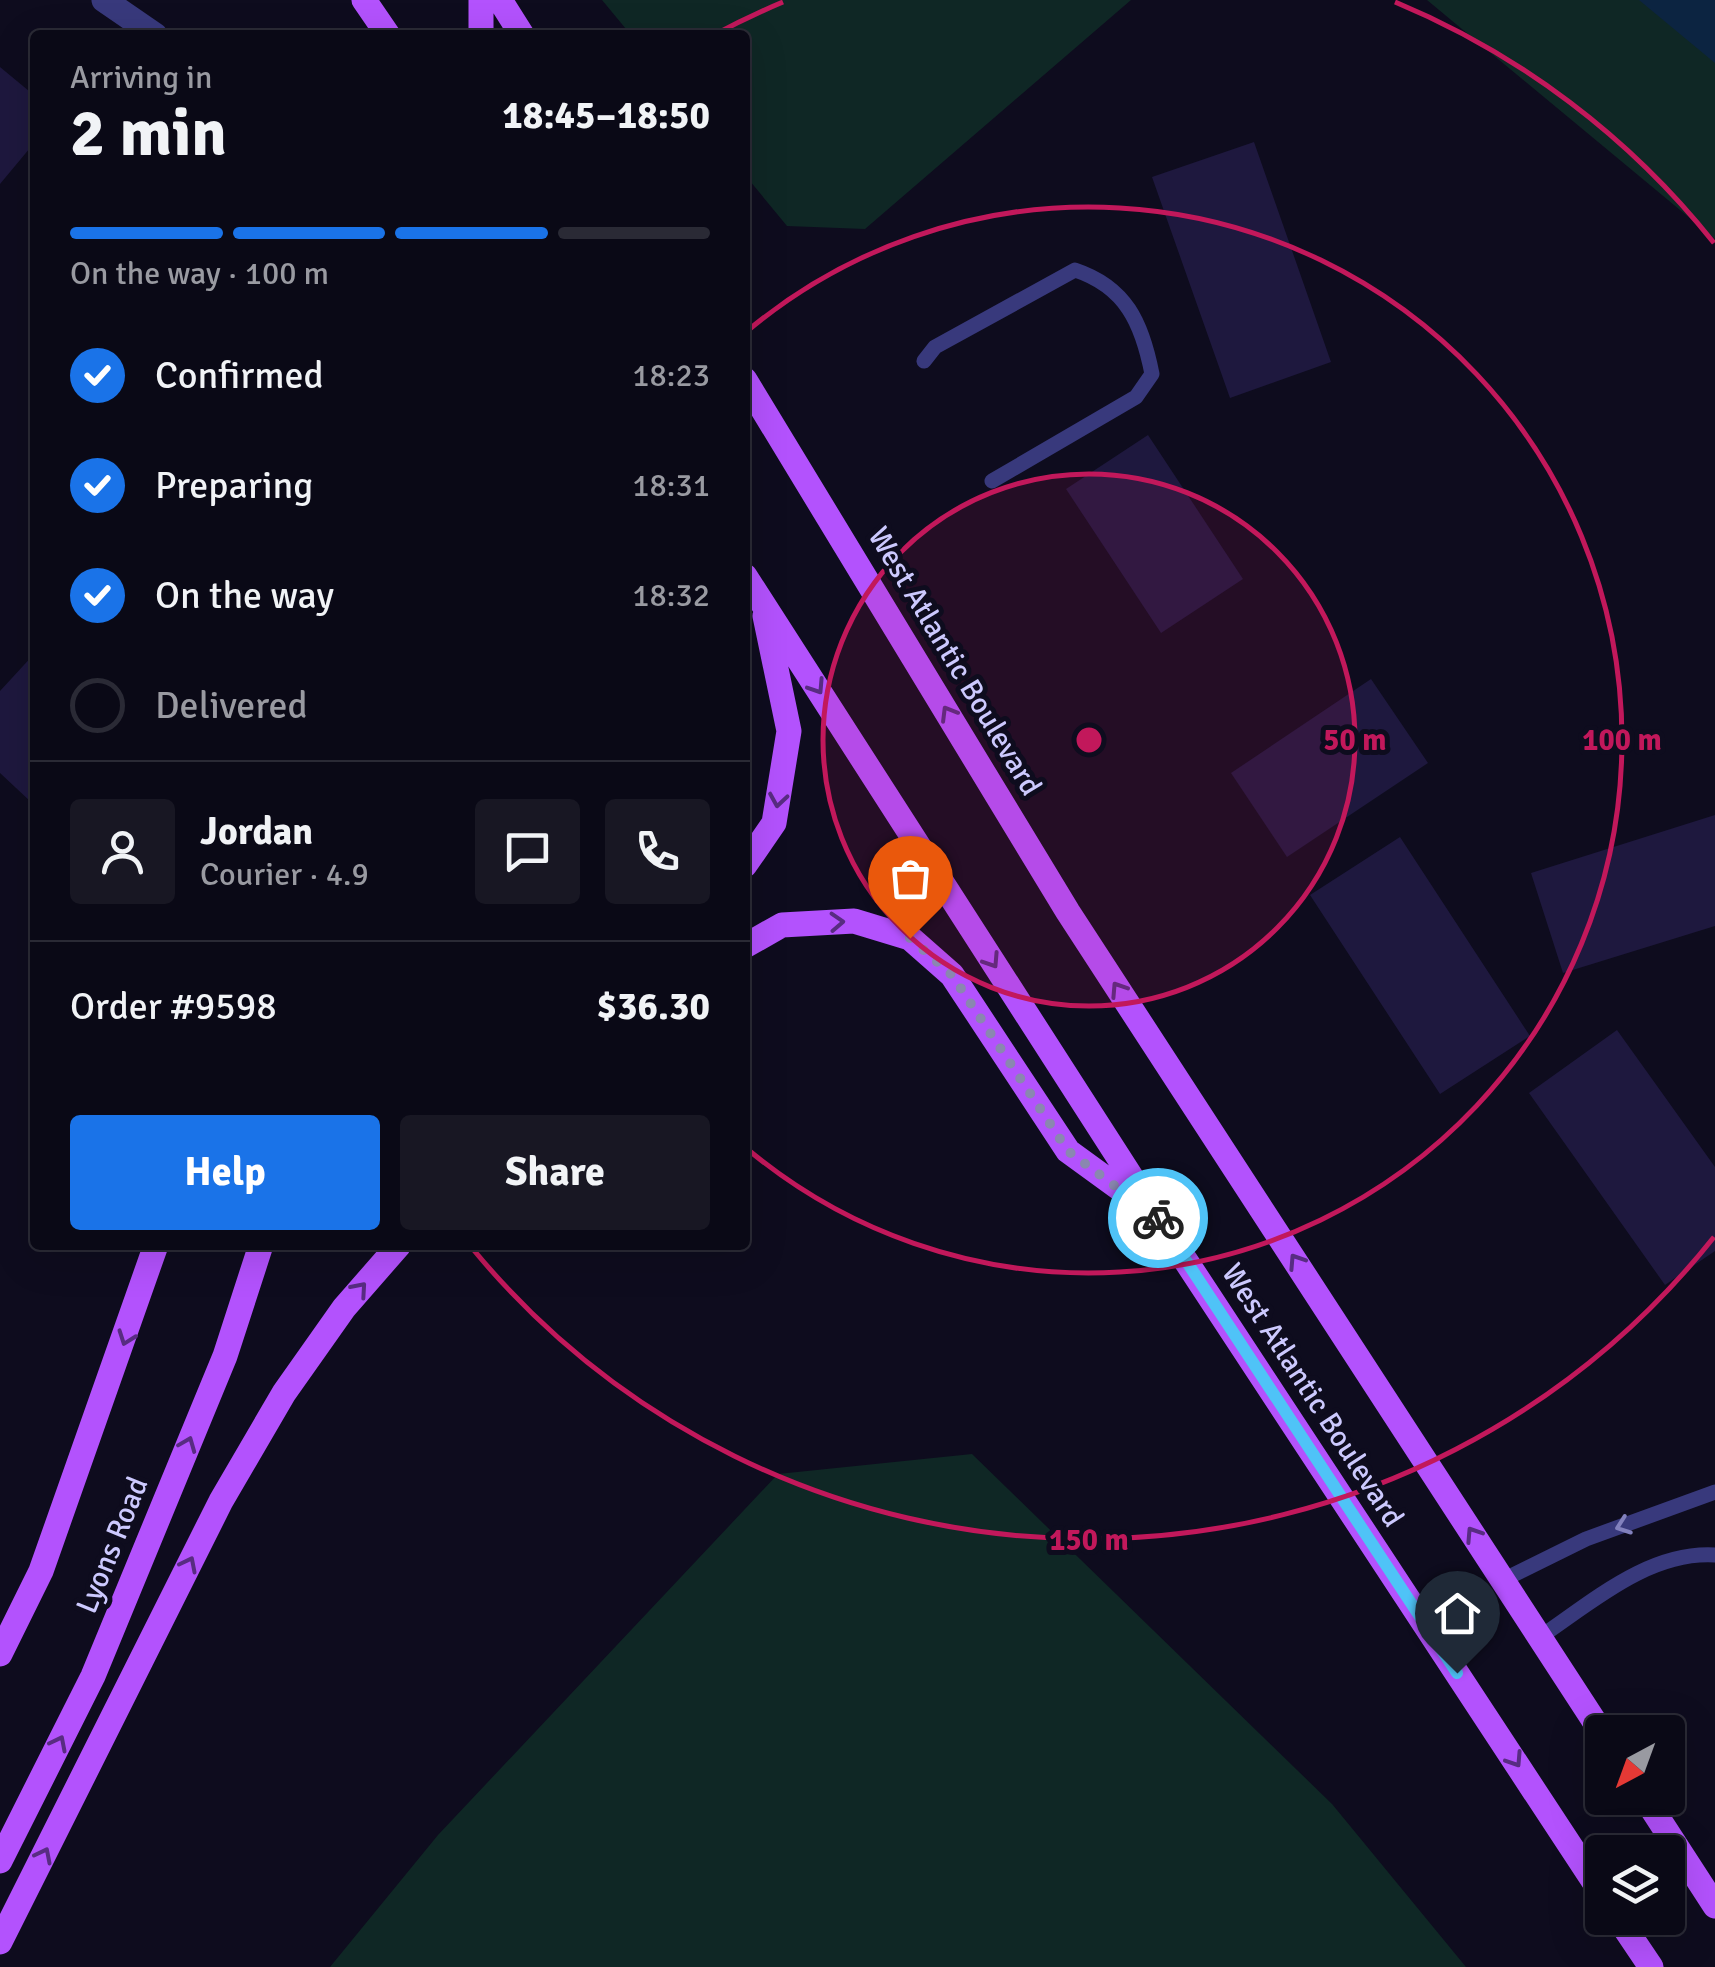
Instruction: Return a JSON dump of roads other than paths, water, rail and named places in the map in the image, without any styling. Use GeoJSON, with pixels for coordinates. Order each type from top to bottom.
{"type":"FeatureCollection","features":[{"type":"Feature","properties":{"kind":"main road"},"geometry":{"type":"LineString","coordinates":[[364,0],[381,23]]}},
{"type":"Feature","properties":{"kind":"main road"},"geometry":{"type":"LineString","coordinates":[[481,0],[481,30]]}},
{"type":"Feature","properties":{"kind":"main road"},"geometry":{"type":"LineString","coordinates":[[500,0],[519,30]]}},
{"type":"Feature","properties":{"kind":"main road","name":"West Atlantic Boulevard"},"geometry":{"type":"LineString","coordinates":[[750,388],[1068,912],[1590,1715]]}},
{"type":"Feature","properties":{"kind":"main road","name":"West Atlantic Boulevard"},"geometry":{"type":"LineString","coordinates":[[750,584],[1155,1214],[1585,1868]]}},
{"type":"Feature","properties":{"kind":"main road"},"geometry":{"type":"LineString","coordinates":[[750,858],[774,823],[789,731],[762,602]]}},
{"type":"Feature","properties":{"kind":"main road"},"geometry":{"type":"LineString","coordinates":[[750,943],[782,925],[854,921],[910,938],[952,975],[1068,1151],[1155,1214]]}},
{"type":"Feature","properties":{"kind":"main road","name":"Lyons Road"},"geometry":{"type":"LineString","coordinates":[[0,1654],[42,1571],[154,1250]]}},
{"type":"Feature","properties":{"kind":"main road","name":"Lyons Road"},"geometry":{"type":"LineString","coordinates":[[0,1861],[93,1676],[225,1356],[259,1250]]}},
{"type":"Feature","properties":{"kind":"main road"},"geometry":{"type":"LineString","coordinates":[[0,1942],[221,1501],[314,1350],[344,1308],[395,1250]]}},
{"type":"Feature","properties":{"kind":"main road"},"geometry":{"type":"LineString","coordinates":[[1655,1815],[1715,1906]]}},
{"type":"Feature","properties":{"kind":"main road"},"geometry":{"type":"LineString","coordinates":[[1629,1935],[1650,1967]]}},
{"type":"Feature","properties":{"kind":"street"},"geometry":{"type":"LineString","coordinates":[[104,0],[148,30]]}},
{"type":"Feature","properties":{"kind":"lane"},"geometry":{"type":"LineString","coordinates":[[924,361],[935,346],[1075,270],[1102,279],[1130,310],[1145,340],[1152,374],[1136,397],[992,481]]}},
{"type":"Feature","properties":{"kind":"lane"},"geometry":{"type":"LineString","coordinates":[[1503,1580],[1586,1539],[1715,1492]]}},
{"type":"Feature","properties":{"kind":"lane"},"geometry":{"type":"LineString","coordinates":[[1540,1637],[1640,1570],[1694,1554],[1715,1555]]}},
{"type":"Feature","properties":{"kind":"water"},"geometry":{"type":"Polygon","coordinates":[[[1639,0],[1715,0],[1715,63],[1639,0]]]}}]}
